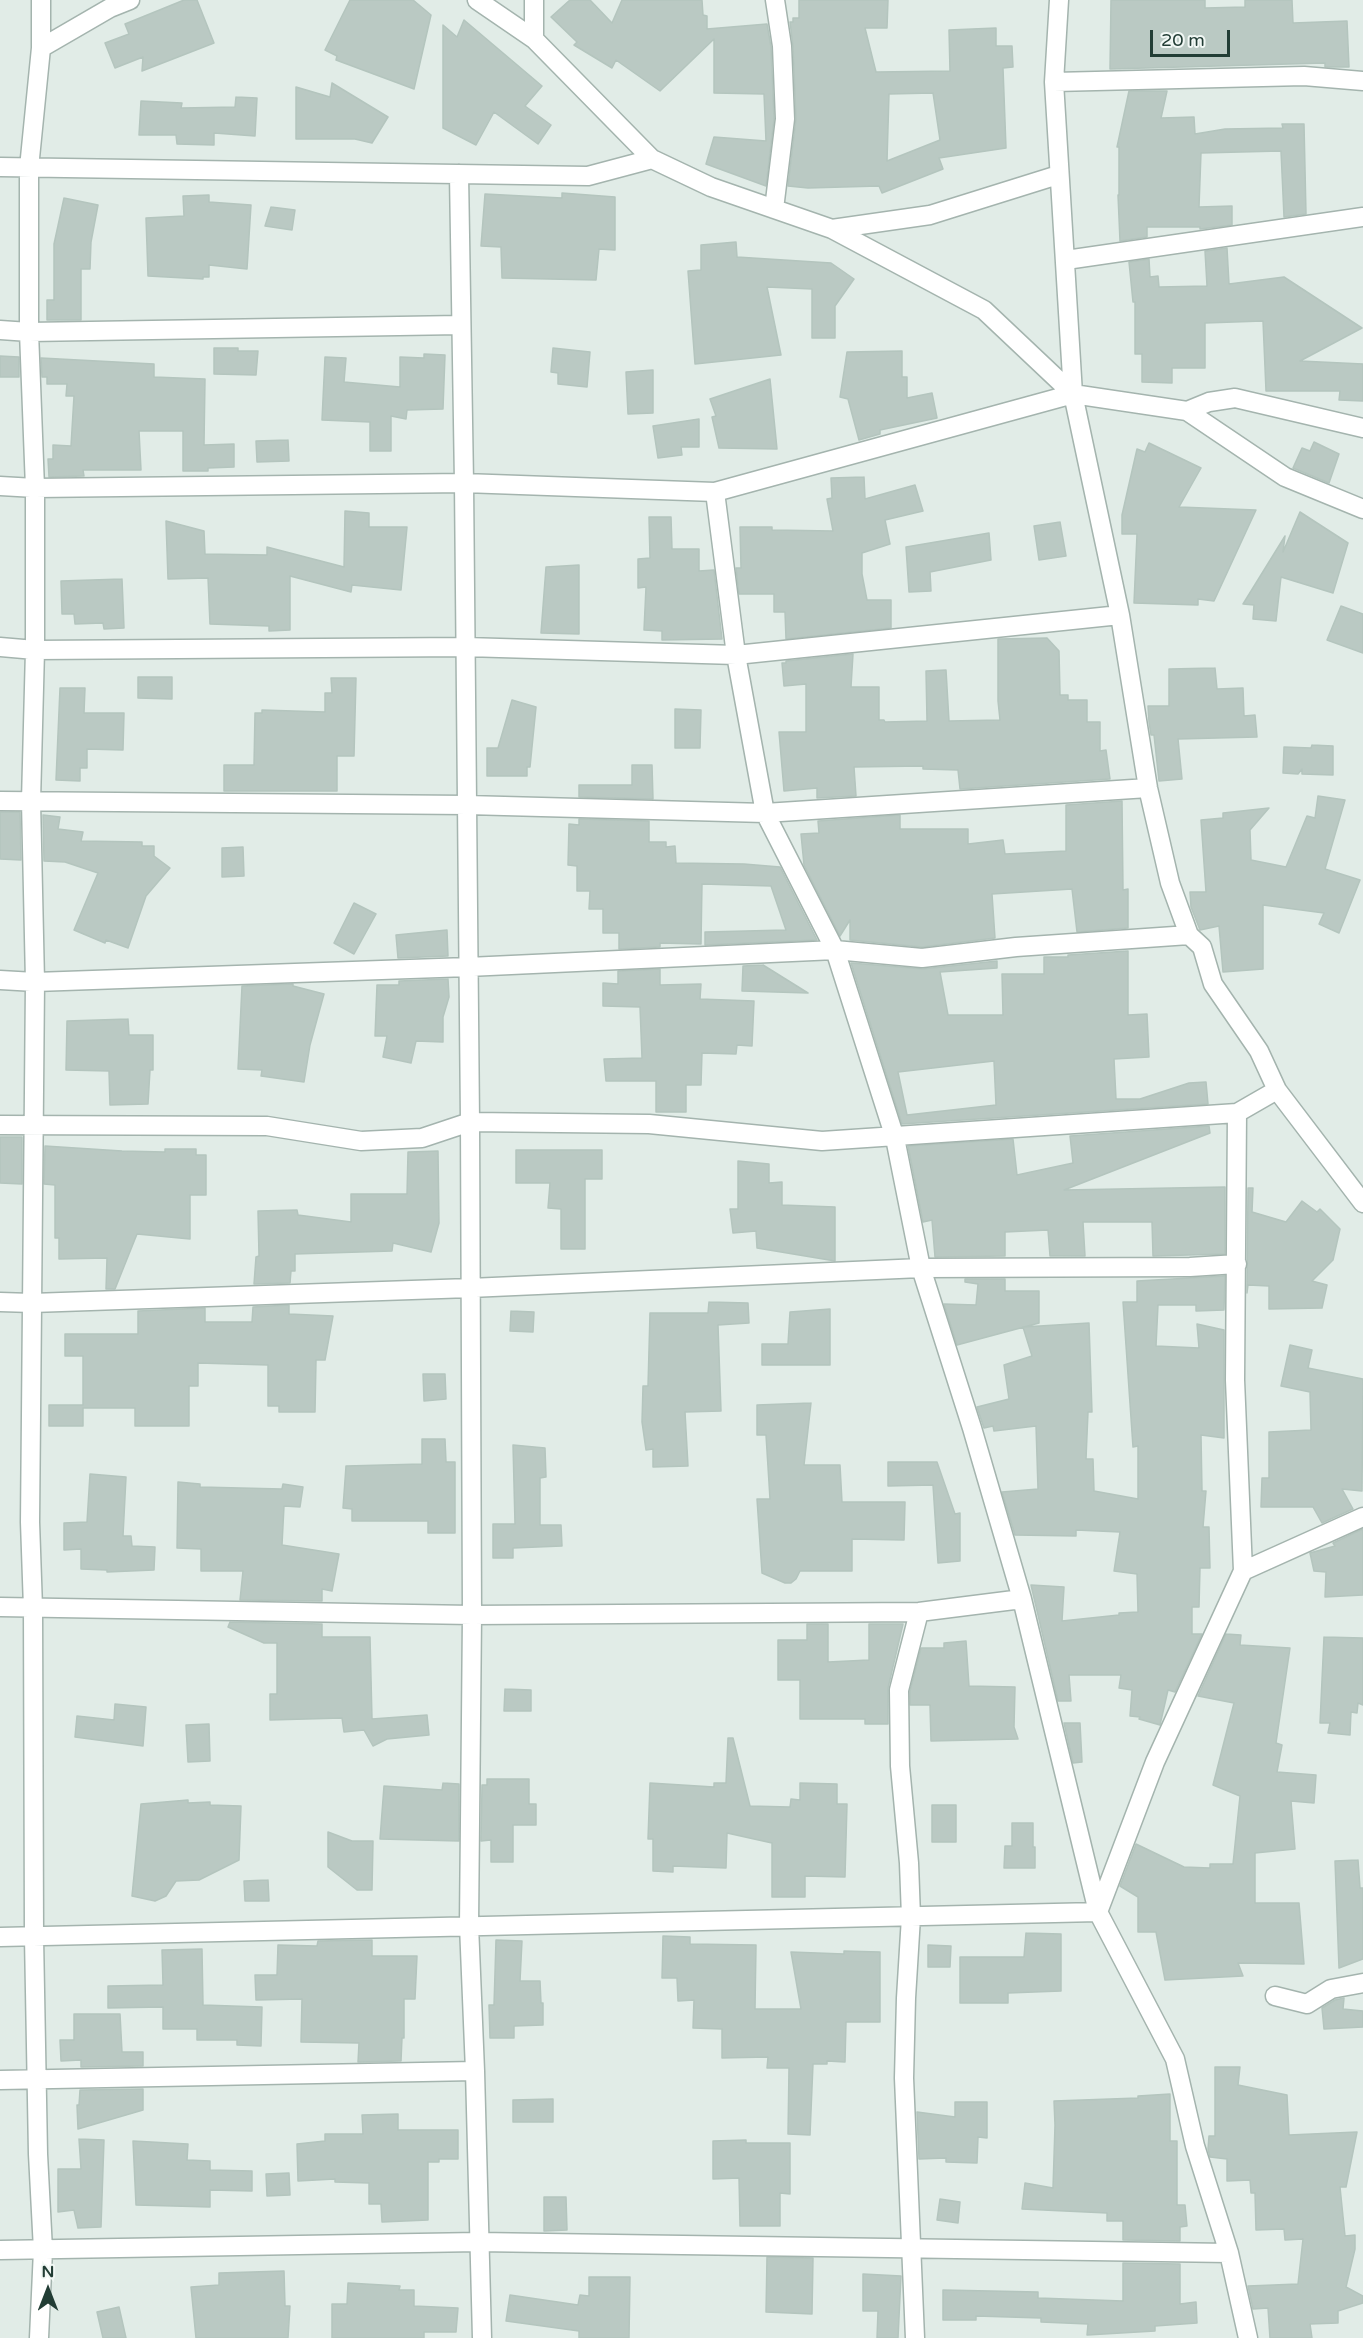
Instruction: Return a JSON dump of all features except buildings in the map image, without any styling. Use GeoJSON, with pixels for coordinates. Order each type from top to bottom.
{"type":"FeatureCollection","features":[{"type":"Feature","properties":{"kind":"street"},"geometry":{"type":"LineString","coordinates":[[39,2338],[43,2250],[34,1937],[33,1608],[30,1522],[35,982],[31,801],[35,650],[35,488],[28,332],[28,168],[41,48],[40,0]]}},
{"type":"Feature","properties":{"kind":"street"},"geometry":{"type":"LineString","coordinates":[[41,48],[110,8],[130,0]]}},
{"type":"Feature","properties":{"kind":"street"},"geometry":{"type":"LineString","coordinates":[[477,0],[534,39],[652,159],[711,187],[832,229],[984,310],[1073,394]]}},
{"type":"Feature","properties":{"kind":"street"},"geometry":{"type":"LineString","coordinates":[[534,0],[534,39]]}},
{"type":"Feature","properties":{"kind":"street"},"geometry":{"type":"LineString","coordinates":[[774,209],[785,119],[782,46],[775,0]]}},
{"type":"Feature","properties":{"kind":"street"},"geometry":{"type":"LineString","coordinates":[[1059,0],[1054,82],[1073,394],[1120,615],[1148,788],[1170,883],[1189,935],[1202,947],[1214,984],[1259,1051],[1277,1089],[1363,1203]]}},
{"type":"Feature","properties":{"kind":"street"},"geometry":{"type":"LineString","coordinates":[[1054,82],[1304,76],[1363,81]]}},
{"type":"Feature","properties":{"kind":"street"},"geometry":{"type":"LineString","coordinates":[[0,167],[588,176],[652,159]]}},
{"type":"Feature","properties":{"kind":"street"},"geometry":{"type":"LineString","coordinates":[[459,174],[470,1122],[472,1615],[469,1925],[476,2071],[478,2242],[482,2338]]}},
{"type":"Feature","properties":{"kind":"street"},"geometry":{"type":"LineString","coordinates":[[832,229],[930,215],[1058,175]]}},
{"type":"Feature","properties":{"kind":"street"},"geometry":{"type":"LineString","coordinates":[[1066,260],[1363,217]]}},
{"type":"Feature","properties":{"kind":"street"},"geometry":{"type":"LineString","coordinates":[[0,330],[28,332],[460,325]]}},
{"type":"Feature","properties":{"kind":"street"},"geometry":{"type":"LineString","coordinates":[[0,486],[35,488],[464,483],[715,492],[1073,394],[1187,411],[1285,477],[1363,509]]}},
{"type":"Feature","properties":{"kind":"street"},"geometry":{"type":"LineString","coordinates":[[1187,411],[1209,402],[1235,398],[1363,428]]}},
{"type":"Feature","properties":{"kind":"street"},"geometry":{"type":"LineString","coordinates":[[715,492],[736,655],[765,813],[835,950],[895,1137],[921,1268],[972,1428],[1022,1599],[1098,1911],[1175,2059],[1195,2146],[1229,2253],[1248,2338]]}},
{"type":"Feature","properties":{"kind":"street"},"geometry":{"type":"LineString","coordinates":[[0,647],[35,650],[466,647],[736,655],[1120,615]]}},
{"type":"Feature","properties":{"kind":"street"},"geometry":{"type":"LineString","coordinates":[[0,801],[467,805],[765,813],[1148,788]]}},
{"type":"Feature","properties":{"kind":"street"},"geometry":{"type":"LineString","coordinates":[[0,981],[35,982],[468,967],[835,950],[922,958],[1016,947],[1189,935]]}},
{"type":"Feature","properties":{"kind":"street"},"geometry":{"type":"LineString","coordinates":[[0,1125],[267,1126],[361,1141],[422,1138],[470,1122],[649,1124],[822,1142],[1237,1113],[1277,1089]]}},
{"type":"Feature","properties":{"kind":"street"},"geometry":{"type":"LineString","coordinates":[[1098,1911],[1155,1762],[1243,1571],[1235,1380],[1237,1113]]}},
{"type":"Feature","properties":{"kind":"street"},"geometry":{"type":"LineString","coordinates":[[0,1302],[32,1303],[470,1288],[921,1268],[1190,1267],[1237,1264]]}},
{"type":"Feature","properties":{"kind":"street"},"geometry":{"type":"LineString","coordinates":[[1243,1571],[1363,1516]]}},
{"type":"Feature","properties":{"kind":"street"},"geometry":{"type":"LineString","coordinates":[[0,1607],[472,1615],[919,1612],[1022,1599]]}},
{"type":"Feature","properties":{"kind":"street"},"geometry":{"type":"LineString","coordinates":[[915,2338],[913,2247],[904,2078],[910,1917],[909,1863],[900,1766],[899,1690],[919,1612]]}},
{"type":"Feature","properties":{"kind":"street"},"geometry":{"type":"LineString","coordinates":[[0,1937],[1098,1911]]}},
{"type":"Feature","properties":{"kind":"street"},"geometry":{"type":"LineString","coordinates":[[1275,1996],[1307,2004],[1331,1989],[1363,1983]]}},
{"type":"Feature","properties":{"kind":"street"},"geometry":{"type":"LineString","coordinates":[[0,2080],[476,2071]]}},
{"type":"Feature","properties":{"kind":"street"},"geometry":{"type":"LineString","coordinates":[[0,2250],[478,2242],[1229,2253]]}}]}
